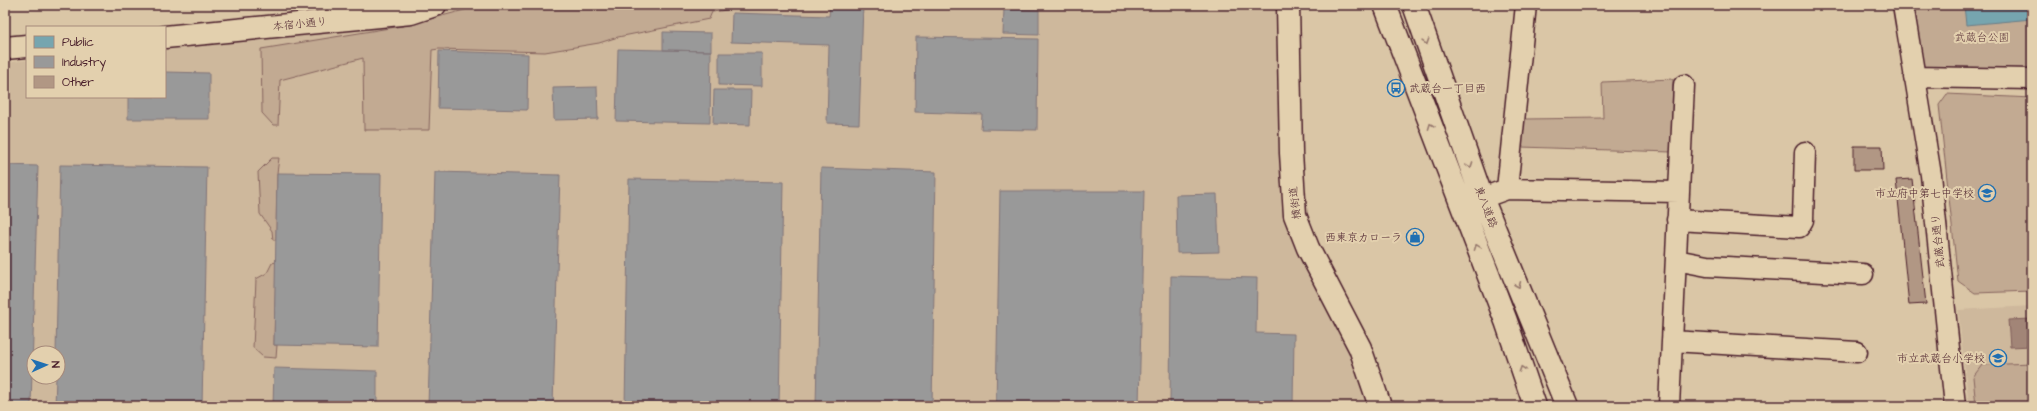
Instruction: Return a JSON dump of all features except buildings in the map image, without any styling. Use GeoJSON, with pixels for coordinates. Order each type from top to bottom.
{"type":"FeatureCollection","features":[{"type":"Feature","properties":{"kind":"main road","name":"本宿小通り"},"geometry":{"type":"LineString","coordinates":[[166,37],[411,13],[435,5]]}},
{"type":"Feature","properties":{"kind":"main road","name":"横街道"},"geometry":{"type":"LineString","coordinates":[[1288,5],[1291,153],[1295,215],[1308,248],[1360,348],[1380,406]]}},
{"type":"Feature","properties":{"kind":"main road","name":"東八道路"},"geometry":{"type":"LineString","coordinates":[[1385,5],[1506,321],[1535,406]]}},
{"type":"Feature","properties":{"kind":"main road","name":"東八道路"},"geometry":{"type":"LineString","coordinates":[[1414,5],[1482,198],[1546,351],[1567,406]]}},
{"type":"Feature","properties":{"kind":"main road"},"geometry":{"type":"LineString","coordinates":[[5,48],[26,46]]}},
{"type":"Feature","properties":{"kind":"main road"},"geometry":{"type":"LineString","coordinates":[[1546,351],[1558,406]]}},
{"type":"Feature","properties":{"kind":"street"},"geometry":{"type":"LineString","coordinates":[[1507,189],[1526,5]]}},
{"type":"Feature","properties":{"kind":"street","name":"武蔵台通り"},"geometry":{"type":"LineString","coordinates":[[1903,5],[1931,175],[1955,406]]}},
{"type":"Feature","properties":{"kind":"street"},"geometry":{"type":"LineString","coordinates":[[1914,77],[2032,79]]}},
{"type":"Feature","properties":{"kind":"street"},"geometry":{"type":"LineString","coordinates":[[1669,406],[1684,85]]}},
{"type":"Feature","properties":{"kind":"street"},"geometry":{"type":"LineString","coordinates":[[1677,220],[1799,227],[1803,220],[1805,152]]}},
{"type":"Feature","properties":{"kind":"street"},"geometry":{"type":"LineString","coordinates":[[1482,198],[1507,189],[1679,192]]}},
{"type":"Feature","properties":{"kind":"street"},"geometry":{"type":"LineString","coordinates":[[1676,260],[1707,266],[1863,274]]}},
{"type":"Feature","properties":{"kind":"street"},"geometry":{"type":"LineString","coordinates":[[1672,341],[1857,352]]}},
{"type":"Feature","properties":{"kind":"shaded area"},"geometry":{"type":"Polygon","coordinates":[[[456,5],[1282,5],[1283,218],[1352,348],[1375,406],[5,406],[5,63],[26,60],[26,98],[166,98],[166,46],[404,21],[456,5]]]}},
{"type":"Feature","properties":{"kind":"shaded area","name":"市立武蔵台小学校"},"geometry":{"type":"Polygon","coordinates":[[[2032,306],[2032,406],[1969,406],[1958,310],[2032,306]]]}},
{"type":"Feature","properties":{"kind":"shaded area"},"geometry":{"type":"Polygon","coordinates":[[[2032,319],[2032,346],[2010,347],[2008,320],[2032,319]]]}},
{"type":"Feature","properties":{"kind":"green space"},"geometry":{"type":"Polygon","coordinates":[[[483,5],[764,5],[712,12],[709,19],[618,37],[599,43],[545,52],[432,50],[429,130],[364,130],[363,58],[280,80],[278,125],[273,125],[262,113],[261,49],[408,25],[483,5]]]}},
{"type":"Feature","properties":{"kind":"green space","name":"武蔵台公園"},"geometry":{"type":"Polygon","coordinates":[[[1913,5],[2032,5],[2032,71],[1923,69],[1913,5]]]}},
{"type":"Feature","properties":{"kind":"green space"},"geometry":{"type":"Polygon","coordinates":[[[1673,79],[1671,152],[1521,147],[1524,119],[1603,118],[1602,82],[1673,79]]]}},
{"type":"Feature","properties":{"kind":"green space","name":"市立府中第七中学校"},"geometry":{"type":"Polygon","coordinates":[[[1947,94],[2032,98],[2032,291],[1975,293],[1958,281],[1939,105],[1947,94]]]}},
{"type":"Feature","properties":{"kind":"green space"},"geometry":{"type":"Polygon","coordinates":[[[272,158],[279,158],[277,173],[276,240],[273,240],[272,231],[260,214],[258,172],[272,158]]]}},
{"type":"Feature","properties":{"kind":"green space"},"geometry":{"type":"Polygon","coordinates":[[[276,262],[274,345],[277,345],[276,358],[263,357],[253,348],[256,279],[267,273],[272,263],[276,262]]]}},
{"type":"Feature","properties":{"kind":"green space"},"geometry":{"type":"Polygon","coordinates":[[[2032,363],[2032,406],[1976,406],[1973,377],[1982,365],[2032,363]]]}},
{"type":"Feature","properties":{"kind":"place","name":"武蔵台一丁目西"},"geometry":{"type":"Point","coordinates":[1396,88]}},
{"type":"Feature","properties":{"kind":"place","name":"市立府中第七中学校"},"geometry":{"type":"Point","coordinates":[1987,193]}},
{"type":"Feature","properties":{"kind":"place","name":"西東京カローラ"},"geometry":{"type":"Point","coordinates":[1415,237]}},
{"type":"Feature","properties":{"kind":"place","name":"市立武蔵台小学校"},"geometry":{"type":"Point","coordinates":[1998,358]}}]}
